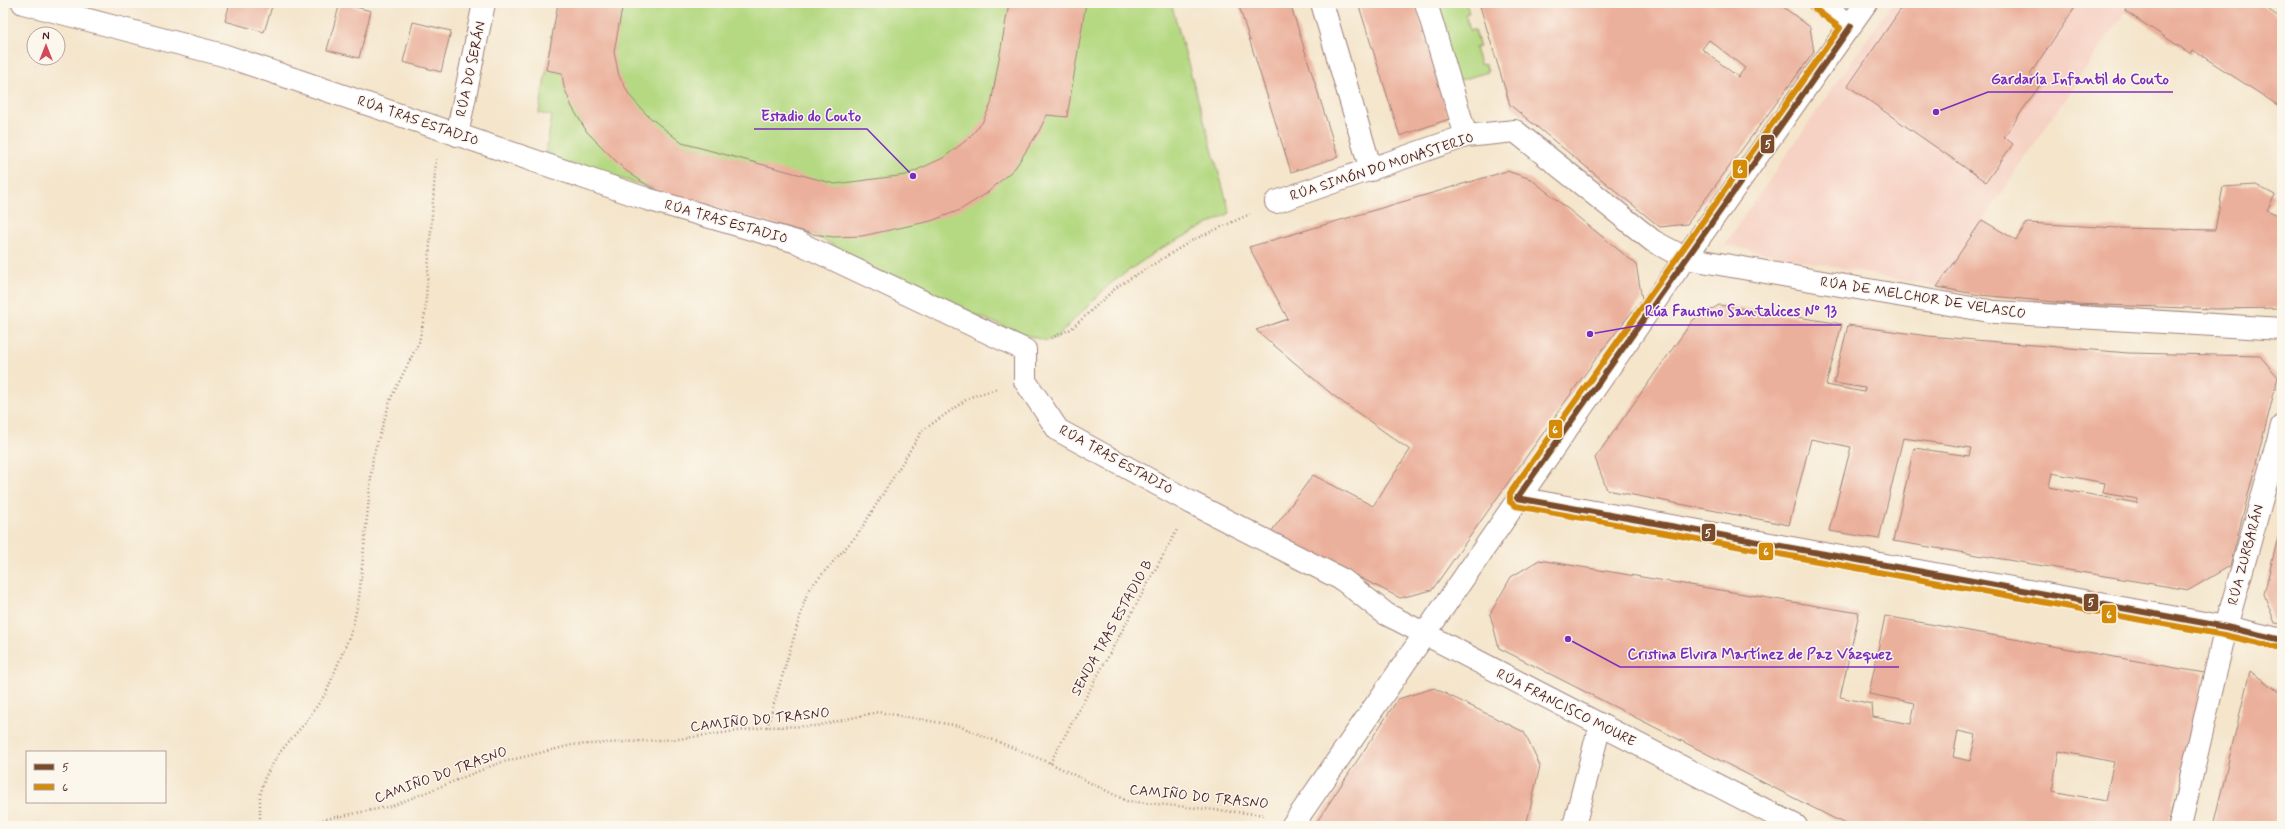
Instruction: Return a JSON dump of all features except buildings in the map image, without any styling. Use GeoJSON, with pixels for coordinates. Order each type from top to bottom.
{"type":"FeatureCollection","features":[{"type":"Feature","properties":{"kind":"street","name":"RÚA TRAS ESTADIO"},"geometry":{"type":"LineString","coordinates":[[23,3],[223,55],[647,199],[797,242],[1025,350]]}},
{"type":"Feature","properties":{"kind":"street","name":"RÚA DO SERÁN"},"geometry":{"type":"LineString","coordinates":[[457,135],[484,3]]}},
{"type":"Feature","properties":{"kind":"street"},"geometry":{"type":"LineString","coordinates":[[1322,3],[1371,170]]}},
{"type":"Feature","properties":{"kind":"street"},"geometry":{"type":"LineString","coordinates":[[1426,3],[1466,136]]}},
{"type":"Feature","properties":{"kind":"street"},"geometry":{"type":"LineString","coordinates":[[1820,3],[1850,26]]}},
{"type":"Feature","properties":{"kind":"street"},"geometry":{"type":"LineString","coordinates":[[1294,822],[1685,258],[1866,3]]}},
{"type":"Feature","properties":{"kind":"street","name":"RÚA SIMÓN DO MONASTERIO"},"geometry":{"type":"LineString","coordinates":[[1276,202],[1466,136],[1515,131],[1653,240],[1685,258]]}},
{"type":"Feature","properties":{"kind":"street","name":"RÚA DE MELCHOR DE VELASCO"},"geometry":{"type":"LineString","coordinates":[[1685,258],[1995,312],[2282,329]]}},
{"type":"Feature","properties":{"kind":"street"},"geometry":{"type":"LineString","coordinates":[[1025,350],[1026,381]]}},
{"type":"Feature","properties":{"kind":"street","name":"RÚA TRAS ESTADIO"},"geometry":{"type":"LineString","coordinates":[[1026,381],[1058,430],[1192,503],[1343,580]]}},
{"type":"Feature","properties":{"kind":"street","name":"RÚA ZURBARÁN"},"geometry":{"type":"LineString","coordinates":[[2180,826],[2226,626],[2282,426]]}},
{"type":"Feature","properties":{"kind":"street"},"geometry":{"type":"LineString","coordinates":[[1518,498],[2226,626],[2282,640]]}},
{"type":"Feature","properties":{"kind":"street","name":"RÚA FRANCISCO MOURE"},"geometry":{"type":"LineString","coordinates":[[1343,580],[1386,614],[1796,826]]}},
{"type":"Feature","properties":{"kind":"street"},"geometry":{"type":"LineString","coordinates":[[1574,826],[1600,725]]}},
{"type":"Feature","properties":{"kind":"path"},"geometry":{"type":"LineString","coordinates":[[260,826],[260,796],[265,777],[280,752],[305,723],[326,693],[352,630],[359,598],[373,457],[391,398],[419,342],[425,313],[435,185],[437,127]]}},
{"type":"Feature","properties":{"kind":"path"},"geometry":{"type":"LineString","coordinates":[[1025,350],[1071,329],[1118,286],[1193,240],[1276,202]]}},
{"type":"Feature","properties":{"kind":"path"},"geometry":{"type":"LineString","coordinates":[[767,727],[808,590],[858,534],[922,431],[970,397],[1026,381]]}},
{"type":"Feature","properties":{"kind":"path","name":"SENDA TRAS ESTADIO B"},"geometry":{"type":"LineString","coordinates":[[1050,763],[1192,503]]}},
{"type":"Feature","properties":{"kind":"path","name":"CAMIÑO DO TRASNO"},"geometry":{"type":"LineString","coordinates":[[291,826],[392,806],[499,763],[572,745],[678,739],[767,727],[816,726],[878,712],[959,726],[1050,763],[1127,801],[1294,822]]}},
{"type":"Feature","properties":{"kind":"shaded area"},"geometry":{"type":"Polygon","coordinates":[[[1892,3],[2131,3],[1937,287],[1724,245],[1892,3]]]}},
{"type":"Feature","properties":{"kind":"green space"},"geometry":{"type":"Polygon","coordinates":[[[558,3],[1171,3],[1230,213],[1158,250],[1111,283],[1057,337],[1047,341],[1026,335],[914,291],[813,234],[545,157],[552,116],[539,113],[558,3]]]}},
{"type":"Feature","properties":{"kind":"green space"},"geometry":{"type":"Polygon","coordinates":[[[1432,3],[1466,3],[1469,13],[1465,14],[1470,30],[1475,30],[1480,47],[1475,48],[1480,64],[1486,65],[1488,72],[1454,82],[1432,3]]]}},
{"type":"Feature","properties":{"kind":"transit line","name":"6"},"geometry":{"type":"LineString","coordinates":[[1815,9],[1840,28],[1510,493],[1510,502],[1516,506],[2224,635],[2280,648]]}},
{"type":"Feature","properties":{"kind":"transit line","name":"5"},"geometry":{"type":"LineString","coordinates":[[1517,498],[1851,26]]}},
{"type":"Feature","properties":{"kind":"transit line","name":"5"},"geometry":{"type":"LineString","coordinates":[[1517,498],[2226,627],[2282,640]]}},
{"type":"Feature","properties":{"kind":"place","name":"Gardaría Infantil do Couto"},"geometry":{"type":"Point","coordinates":[1936,112]}},
{"type":"Feature","properties":{"kind":"place","name":"Estadio do Couto"},"geometry":{"type":"Point","coordinates":[913,176]}},
{"type":"Feature","properties":{"kind":"place","name":"Rúa Faustino Santalices Nº 13"},"geometry":{"type":"Point","coordinates":[1590,334]}},
{"type":"Feature","properties":{"kind":"place","name":"Cristina Elvira Martínez de Paz Vázquez"},"geometry":{"type":"Point","coordinates":[1568,639]}}]}
